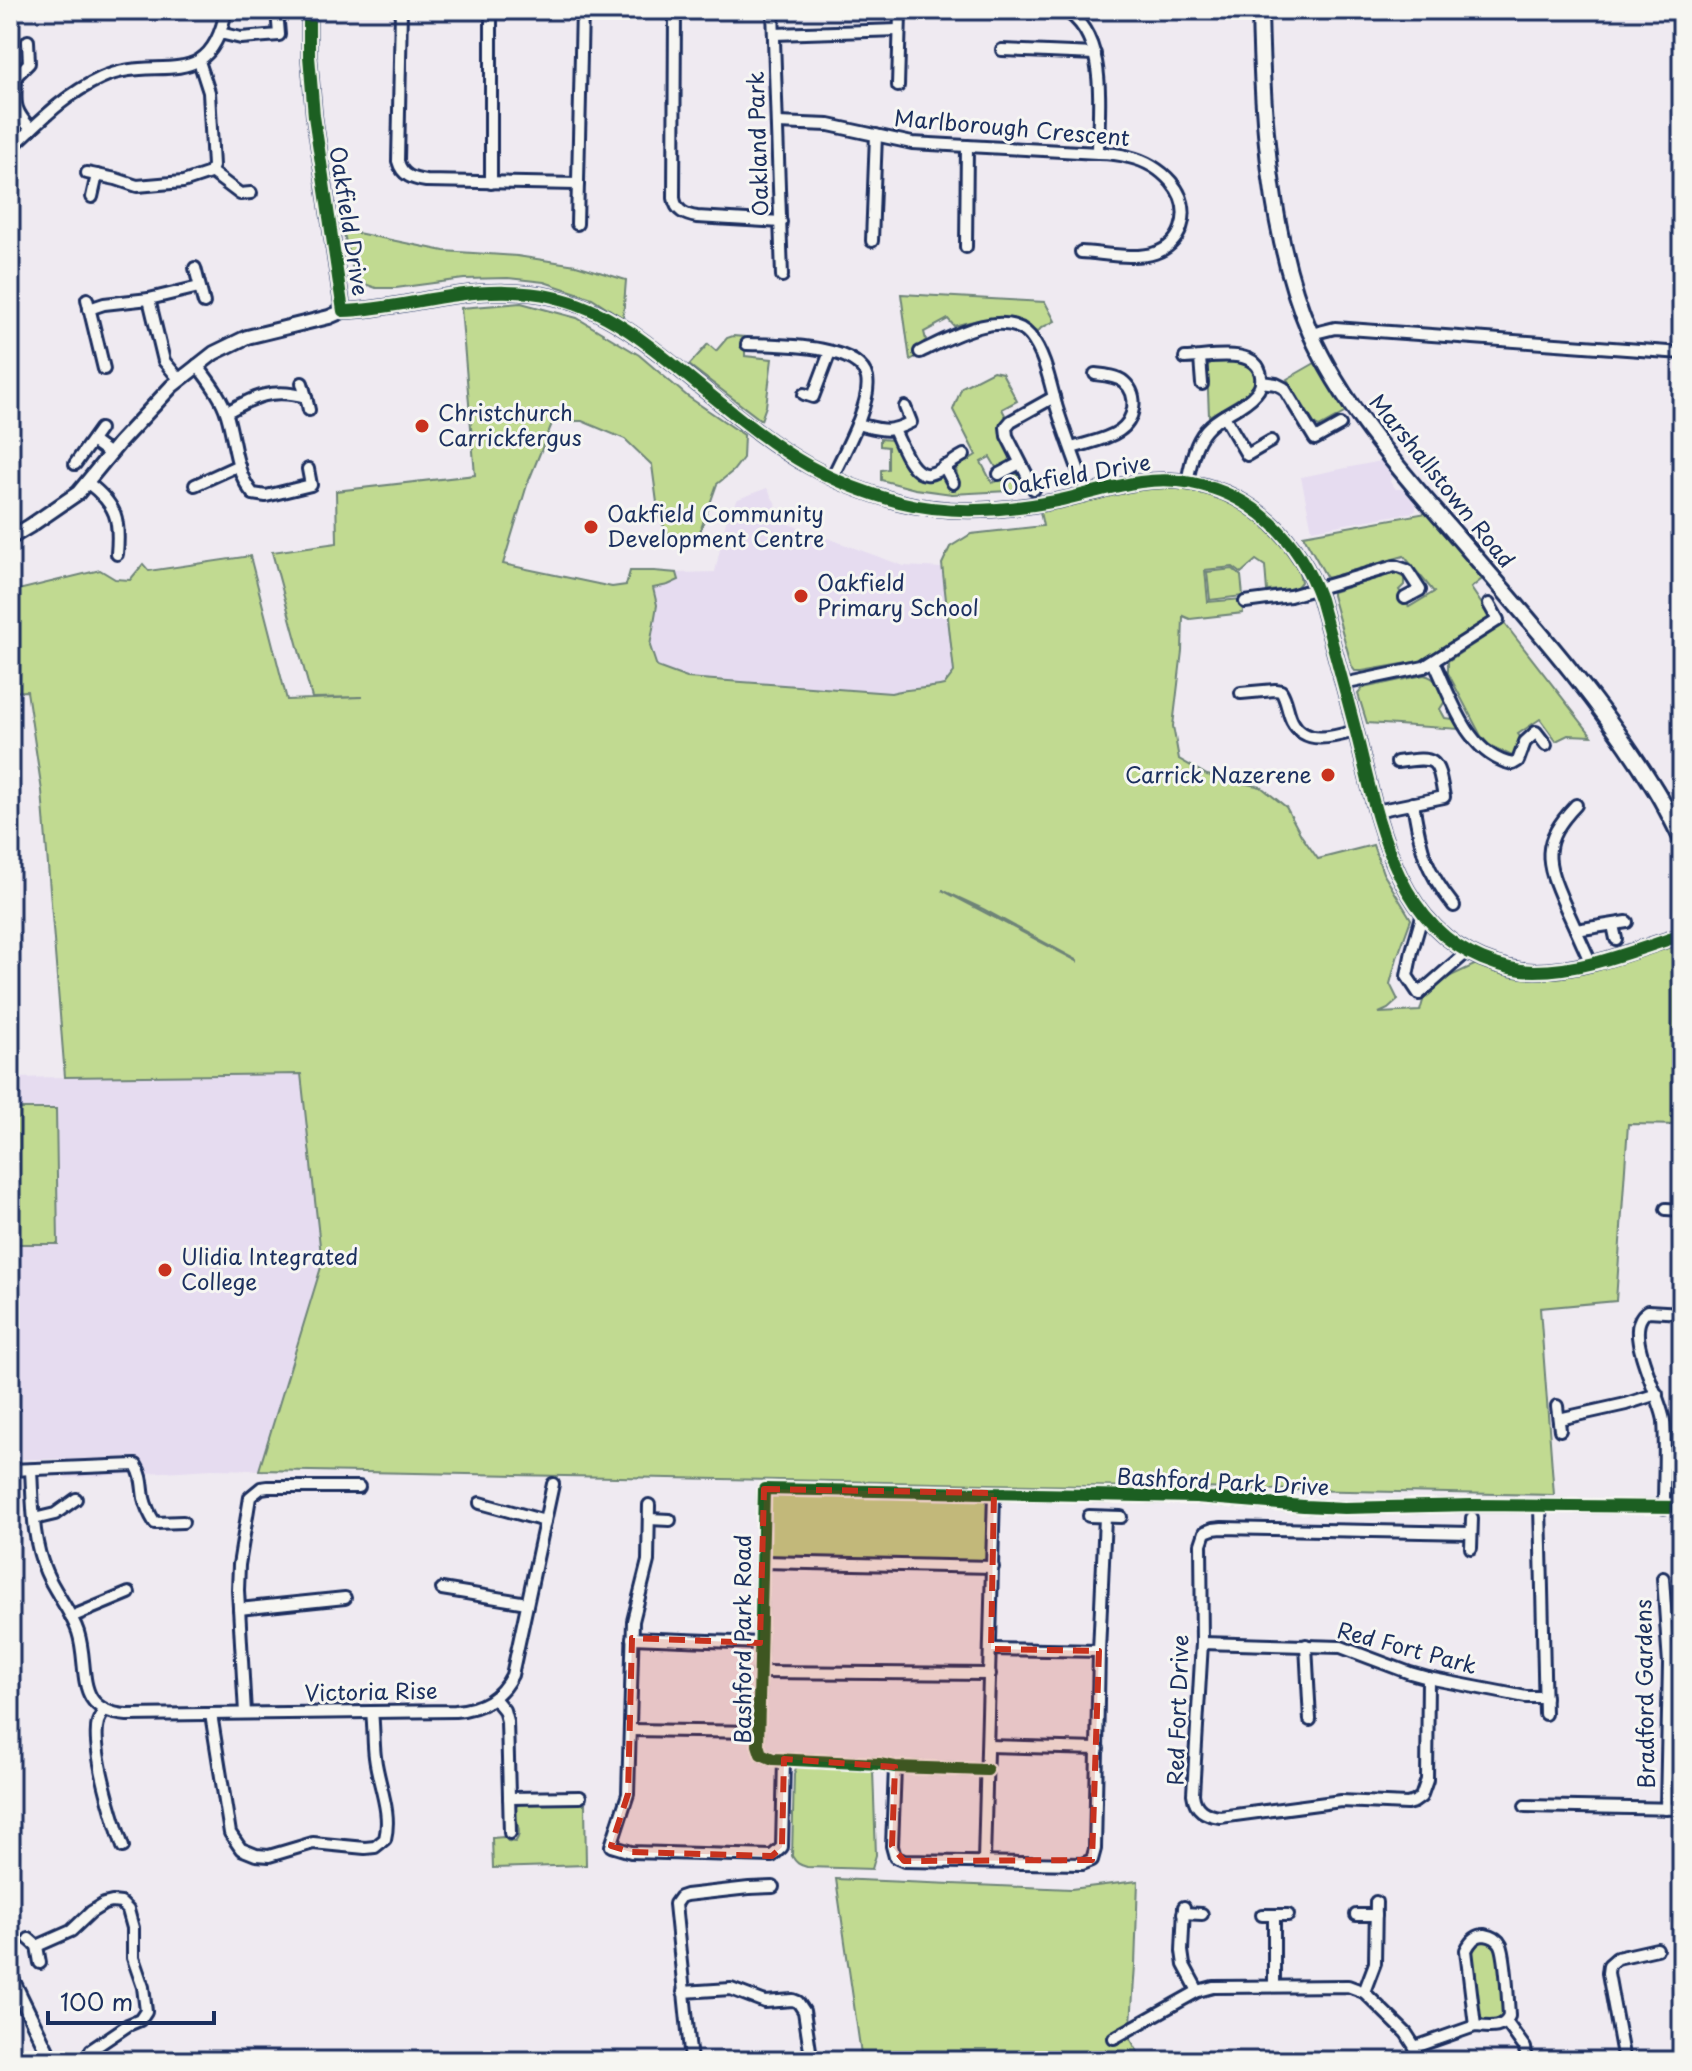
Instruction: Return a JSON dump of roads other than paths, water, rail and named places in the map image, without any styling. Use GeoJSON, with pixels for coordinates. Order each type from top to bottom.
{"type":"FeatureCollection","features":[{"type":"Feature","properties":{"kind":"main road","name":"Marshallstown Road"},"geometry":{"type":"LineString","coordinates":[[1260,10],[1267,130],[1277,217],[1286,261],[1311,334],[1351,404],[1387,453],[1565,663],[1617,731],[1655,788],[1682,840]]}},
{"type":"Feature","properties":{"kind":"street"},"geometry":{"type":"LineString","coordinates":[[10,149],[69,96],[109,74],[142,68],[179,68],[199,61],[220,33],[226,10]]}},
{"type":"Feature","properties":{"kind":"street"},"geometry":{"type":"LineString","coordinates":[[220,33],[241,38],[279,35],[277,10]]}},
{"type":"Feature","properties":{"kind":"street","name":"Oakfield Drive"},"geometry":{"type":"LineString","coordinates":[[309,10],[314,116],[343,311],[487,293],[553,297],[581,306],[623,328],[809,466],[832,478],[902,502],[966,510],[1014,509],[1148,481],[1187,482],[1225,492],[1262,513],[1280,530],[1304,562],[1316,588],[1388,851],[1401,881],[1433,926],[1467,952],[1505,967],[1535,971],[1591,963],[1682,935]]}},
{"type":"Feature","properties":{"kind":"street"},"geometry":{"type":"LineString","coordinates":[[401,10],[398,161],[406,175],[415,179],[491,183],[578,184]]}},
{"type":"Feature","properties":{"kind":"street"},"geometry":{"type":"LineString","coordinates":[[491,10],[491,183]]}},
{"type":"Feature","properties":{"kind":"street"},"geometry":{"type":"LineString","coordinates":[[577,224],[582,10]]}},
{"type":"Feature","properties":{"kind":"street"},"geometry":{"type":"LineString","coordinates":[[675,10],[676,207],[685,214],[697,217],[781,222]]}},
{"type":"Feature","properties":{"kind":"street","name":"Oakland Park"},"geometry":{"type":"LineString","coordinates":[[773,10],[782,276]]}},
{"type":"Feature","properties":{"kind":"street"},"geometry":{"type":"LineString","coordinates":[[1064,10],[1081,23],[1095,54],[1099,86],[1098,153]]}},
{"type":"Feature","properties":{"kind":"street"},"geometry":{"type":"LineString","coordinates":[[898,86],[900,14]]}},
{"type":"Feature","properties":{"kind":"street"},"geometry":{"type":"LineString","coordinates":[[774,34],[899,30]]}},
{"type":"Feature","properties":{"kind":"street"},"geometry":{"type":"LineString","coordinates":[[28,41],[29,63],[16,76],[16,104],[18,114],[31,129]]}},
{"type":"Feature","properties":{"kind":"street"},"geometry":{"type":"LineString","coordinates":[[1002,50],[1095,54]]}},
{"type":"Feature","properties":{"kind":"street"},"geometry":{"type":"LineString","coordinates":[[92,197],[92,174],[137,186],[183,182],[211,172],[209,95],[199,61]]}},
{"type":"Feature","properties":{"kind":"street","name":"Marlborough Crescent"},"geometry":{"type":"LineString","coordinates":[[777,123],[829,125],[912,143],[1120,155],[1150,165],[1178,191],[1182,202],[1182,224],[1171,244],[1155,253],[1137,256],[1081,252]]}},
{"type":"Feature","properties":{"kind":"street"},"geometry":{"type":"LineString","coordinates":[[872,241],[876,135]]}},
{"type":"Feature","properties":{"kind":"street"},"geometry":{"type":"LineString","coordinates":[[966,247],[967,146]]}},
{"type":"Feature","properties":{"kind":"street"},"geometry":{"type":"LineString","coordinates":[[211,172],[240,194],[251,193]]}},
{"type":"Feature","properties":{"kind":"street"},"geometry":{"type":"LineString","coordinates":[[195,268],[204,303]]}},
{"type":"Feature","properties":{"kind":"street"},"geometry":{"type":"LineString","coordinates":[[104,369],[88,304],[149,299],[199,287]]}},
{"type":"Feature","properties":{"kind":"street"},"geometry":{"type":"LineString","coordinates":[[149,299],[164,361],[179,379]]}},
{"type":"Feature","properties":{"kind":"street"},"geometry":{"type":"LineString","coordinates":[[10,538],[66,503],[88,483],[110,454],[179,379],[197,365],[240,340],[343,311]]}},
{"type":"Feature","properties":{"kind":"street"},"geometry":{"type":"LineString","coordinates":[[920,352],[978,326],[998,324],[1020,329],[1029,335],[1047,372],[1087,494]]}},
{"type":"Feature","properties":{"kind":"street"},"geometry":{"type":"LineString","coordinates":[[1311,334],[1335,328],[1682,353]]}},
{"type":"Feature","properties":{"kind":"street"},"geometry":{"type":"LineString","coordinates":[[747,344],[793,346],[830,352],[856,361],[865,373],[866,393],[857,424],[832,478]]}},
{"type":"Feature","properties":{"kind":"street"},"geometry":{"type":"LineString","coordinates":[[814,397],[830,352]]}},
{"type":"Feature","properties":{"kind":"street"},"geometry":{"type":"LineString","coordinates":[[1185,358],[1248,358],[1257,366],[1261,382],[1254,395],[1211,424],[1202,436],[1187,482]]}},
{"type":"Feature","properties":{"kind":"street"},"geometry":{"type":"LineString","coordinates":[[1200,358],[1202,384]]}},
{"type":"Feature","properties":{"kind":"street"},"geometry":{"type":"LineString","coordinates":[[197,365],[227,412],[239,465],[251,492],[259,496],[311,485],[308,469]]}},
{"type":"Feature","properties":{"kind":"street"},"geometry":{"type":"LineString","coordinates":[[1072,448],[1109,436],[1127,424],[1132,416],[1134,405],[1125,383],[1115,377],[1095,374]]}},
{"type":"Feature","properties":{"kind":"street"},"geometry":{"type":"LineString","coordinates":[[1261,382],[1285,389],[1315,439],[1340,425]]}},
{"type":"Feature","properties":{"kind":"street"},"geometry":{"type":"LineString","coordinates":[[302,383],[309,410]]}},
{"type":"Feature","properties":{"kind":"street"},"geometry":{"type":"LineString","coordinates":[[227,412],[269,393],[306,397]]}},
{"type":"Feature","properties":{"kind":"street"},"geometry":{"type":"LineString","coordinates":[[1034,489],[1007,435],[1007,425],[1054,397]]}},
{"type":"Feature","properties":{"kind":"street"},"geometry":{"type":"LineString","coordinates":[[857,424],[894,430],[911,422],[905,407]]}},
{"type":"Feature","properties":{"kind":"street"},"geometry":{"type":"LineString","coordinates":[[1224,416],[1247,455],[1271,441]]}},
{"type":"Feature","properties":{"kind":"street"},"geometry":{"type":"LineString","coordinates":[[75,464],[100,429]]}},
{"type":"Feature","properties":{"kind":"street"},"geometry":{"type":"LineString","coordinates":[[894,430],[915,471],[929,474],[964,455]]}},
{"type":"Feature","properties":{"kind":"street"},"geometry":{"type":"LineString","coordinates":[[92,441],[110,454]]}},
{"type":"Feature","properties":{"kind":"street"},"geometry":{"type":"LineString","coordinates":[[999,474],[1020,463]]}},
{"type":"Feature","properties":{"kind":"street"},"geometry":{"type":"LineString","coordinates":[[195,485],[239,465]]}},
{"type":"Feature","properties":{"kind":"street"},"geometry":{"type":"LineString","coordinates":[[944,466],[953,483]]}},
{"type":"Feature","properties":{"kind":"street"},"geometry":{"type":"LineString","coordinates":[[88,483],[106,498],[113,510],[117,525],[117,554]]}},
{"type":"Feature","properties":{"kind":"street"},"geometry":{"type":"LineString","coordinates":[[1245,602],[1290,596],[1398,566],[1407,570],[1420,590],[1405,598]]}},
{"type":"Feature","properties":{"kind":"street"},"geometry":{"type":"LineString","coordinates":[[1343,684],[1414,670],[1434,662],[1498,620],[1489,604]]}},
{"type":"Feature","properties":{"kind":"street"},"geometry":{"type":"LineString","coordinates":[[1434,662],[1467,729],[1483,751],[1515,764],[1525,742],[1536,732],[1546,745]]}},
{"type":"Feature","properties":{"kind":"street"},"geometry":{"type":"LineString","coordinates":[[1241,693],[1281,691],[1294,724],[1313,737],[1327,738],[1355,731]]}},
{"type":"Feature","properties":{"kind":"street"},"geometry":{"type":"LineString","coordinates":[[1376,811],[1444,797],[1438,768],[1429,760],[1397,762]]}},
{"type":"Feature","properties":{"kind":"street"},"geometry":{"type":"LineString","coordinates":[[1413,803],[1422,853],[1440,888],[1454,906]]}},
{"type":"Feature","properties":{"kind":"street"},"geometry":{"type":"LineString","coordinates":[[1576,805],[1557,828],[1549,855],[1552,877],[1591,963]]}},
{"type":"Feature","properties":{"kind":"street"},"geometry":{"type":"LineString","coordinates":[[1423,913],[1407,976],[1419,994],[1467,952]]}},
{"type":"Feature","properties":{"kind":"street"},"geometry":{"type":"LineString","coordinates":[[1576,930],[1627,922]]}},
{"type":"Feature","properties":{"kind":"street"},"geometry":{"type":"LineString","coordinates":[[1613,925],[1616,939]]}},
{"type":"Feature","properties":{"kind":"street"},"geometry":{"type":"LineString","coordinates":[[1666,1209],[1682,1210]]}},
{"type":"Feature","properties":{"kind":"street"},"geometry":{"type":"LineString","coordinates":[[1664,1508],[1664,1427],[1657,1394],[1641,1357],[1639,1321],[1648,1311],[1682,1313]]}},
{"type":"Feature","properties":{"kind":"street"},"geometry":{"type":"LineString","coordinates":[[1557,1406],[1559,1424],[1657,1394]]}},
{"type":"Feature","properties":{"kind":"street"},"geometry":{"type":"LineString","coordinates":[[10,1470],[136,1465],[142,1475],[148,1511],[155,1523],[183,1522]]}},
{"type":"Feature","properties":{"kind":"street"},"geometry":{"type":"LineString","coordinates":[[31,1470],[39,1549],[45,1569],[80,1641],[86,1684],[103,1711],[97,1729],[100,1760],[123,1847]]}},
{"type":"Feature","properties":{"kind":"street"},"geometry":{"type":"LineString","coordinates":[[510,1833],[508,1725],[504,1710],[494,1698],[512,1675],[553,1484]]}},
{"type":"Feature","properties":{"kind":"street"},"geometry":{"type":"LineString","coordinates":[[245,1713],[238,1590],[248,1503],[254,1492],[268,1487],[359,1487]]}},
{"type":"Feature","properties":{"kind":"street","name":"Bashford Park Drive"},"geometry":{"type":"LineString","coordinates":[[764,1489],[1196,1497],[1344,1508],[1473,1505],[1682,1507]]}},
{"type":"Feature","properties":{"kind":"street","name":"Bashford Park Road"},"geometry":{"type":"LineString","coordinates":[[764,1489],[758,1732],[761,1754],[784,1759],[895,1767],[987,1770]]}},
{"type":"Feature","properties":{"kind":"street"},"geometry":{"type":"LineString","coordinates":[[984,1861],[994,1493]]}},
{"type":"Feature","properties":{"kind":"street"},"geometry":{"type":"LineString","coordinates":[[34,1519],[55,1514],[76,1499]]}},
{"type":"Feature","properties":{"kind":"street"},"geometry":{"type":"LineString","coordinates":[[480,1503],[545,1521]]}},
{"type":"Feature","properties":{"kind":"street"},"geometry":{"type":"LineString","coordinates":[[649,1505],[648,1561],[633,1621],[628,1794],[611,1846],[631,1852],[772,1856],[782,1847],[784,1759]]}},
{"type":"Feature","properties":{"kind":"street"},"geometry":{"type":"LineString","coordinates":[[1540,1506],[1545,1714]]}},
{"type":"Feature","properties":{"kind":"street"},"geometry":{"type":"LineString","coordinates":[[1089,1516],[1121,1517]]}},
{"type":"Feature","properties":{"kind":"street"},"geometry":{"type":"LineString","coordinates":[[895,1767],[892,1846],[895,1857],[904,1861],[1082,1864],[1092,1860],[1095,1849],[1105,1517]]}},
{"type":"Feature","properties":{"kind":"street"},"geometry":{"type":"LineString","coordinates":[[1471,1548],[1472,1518]]}},
{"type":"Feature","properties":{"kind":"street"},"geometry":{"type":"LineString","coordinates":[[649,1519],[670,1520]]}},
{"type":"Feature","properties":{"kind":"street","name":"Red Fort Drive"},"geometry":{"type":"LineString","coordinates":[[1428,1678],[1427,1780],[1424,1793],[1418,1800],[1407,1804],[1341,1801],[1228,1816],[1212,1816],[1198,1808],[1193,1794],[1202,1643],[1201,1544],[1207,1530],[1471,1533]]}},
{"type":"Feature","properties":{"kind":"street"},"geometry":{"type":"LineString","coordinates":[[762,1562],[993,1567]]}},
{"type":"Feature","properties":{"kind":"street","name":"Bradford Gardens"},"geometry":{"type":"LineString","coordinates":[[1663,1578],[1669,1664],[1666,1809]]}},
{"type":"Feature","properties":{"kind":"street"},"geometry":{"type":"LineString","coordinates":[[442,1589],[527,1603]]}},
{"type":"Feature","properties":{"kind":"street"},"geometry":{"type":"LineString","coordinates":[[71,1617],[129,1593]]}},
{"type":"Feature","properties":{"kind":"street"},"geometry":{"type":"LineString","coordinates":[[239,1609],[345,1598]]}},
{"type":"Feature","properties":{"kind":"street"},"geometry":{"type":"LineString","coordinates":[[632,1638],[760,1643]]}},
{"type":"Feature","properties":{"kind":"street","name":"Red Fort Park"},"geometry":{"type":"LineString","coordinates":[[1202,1643],[1344,1648],[1428,1678],[1526,1697],[1545,1697]]}},
{"type":"Feature","properties":{"kind":"street","name":"Red Fort Park"},"geometry":{"type":"LineString","coordinates":[[1306,1645],[1310,1720]]}},
{"type":"Feature","properties":{"kind":"street"},"geometry":{"type":"LineString","coordinates":[[991,1649],[1099,1651]]}},
{"type":"Feature","properties":{"kind":"street"},"geometry":{"type":"LineString","coordinates":[[759,1672],[990,1674]]}},
{"type":"Feature","properties":{"kind":"street","name":"Victoria Rise"},"geometry":{"type":"LineString","coordinates":[[103,1711],[127,1715],[462,1710],[480,1706],[494,1698]]}},
{"type":"Feature","properties":{"kind":"street"},"geometry":{"type":"LineString","coordinates":[[211,1714],[232,1838],[247,1853],[269,1856],[313,1843],[365,1848],[382,1843],[386,1835],[386,1818],[375,1755],[372,1712]]}},
{"type":"Feature","properties":{"kind":"street"},"geometry":{"type":"LineString","coordinates":[[630,1730],[758,1732]]}},
{"type":"Feature","properties":{"kind":"street"},"geometry":{"type":"LineString","coordinates":[[988,1746],[1098,1749]]}},
{"type":"Feature","properties":{"kind":"street"},"geometry":{"type":"LineString","coordinates":[[509,1798],[580,1797]]}},
{"type":"Feature","properties":{"kind":"street"},"geometry":{"type":"LineString","coordinates":[[1525,1806],[1682,1809]]}},
{"type":"Feature","properties":{"kind":"street"},"geometry":{"type":"LineString","coordinates":[[691,2061],[675,1909],[678,1899],[686,1895],[773,1887]]}},
{"type":"Feature","properties":{"kind":"street"},"geometry":{"type":"LineString","coordinates":[[1364,1992],[1375,1963],[1376,1902]]}},
{"type":"Feature","properties":{"kind":"street"},"geometry":{"type":"LineString","coordinates":[[40,1963],[33,1942],[71,1931],[104,1904],[121,1903],[128,1910],[133,1928],[133,1958],[143,1987],[146,2011],[140,2020],[91,2050],[86,2061]]}},
{"type":"Feature","properties":{"kind":"street"},"geometry":{"type":"LineString","coordinates":[[1198,1991],[1184,1965],[1184,1910],[1202,1914]]}},
{"type":"Feature","properties":{"kind":"street"},"geometry":{"type":"LineString","coordinates":[[1262,1915],[1288,1915]]}},
{"type":"Feature","properties":{"kind":"street"},"geometry":{"type":"LineString","coordinates":[[1274,1915],[1274,1986]]}},
{"type":"Feature","properties":{"kind":"street"},"geometry":{"type":"LineString","coordinates":[[1356,1915],[1376,1915]]}},
{"type":"Feature","properties":{"kind":"street"},"geometry":{"type":"LineString","coordinates":[[1415,2047],[1475,2026],[1501,2026],[1507,2023],[1503,1951],[1497,1940],[1486,1935],[1476,1937],[1466,1950],[1475,2026]]}},
{"type":"Feature","properties":{"kind":"street"},"geometry":{"type":"LineString","coordinates":[[1624,2061],[1609,1965],[1617,1958],[1657,1949]]}},
{"type":"Feature","properties":{"kind":"street"},"geometry":{"type":"LineString","coordinates":[[10,1975],[52,2061]]}},
{"type":"Feature","properties":{"kind":"street"},"geometry":{"type":"LineString","coordinates":[[1114,2038],[1198,1991],[1213,1987],[1348,1986],[1364,1992],[1406,2033],[1415,2047],[1418,2061]]}},
{"type":"Feature","properties":{"kind":"street"},"geometry":{"type":"LineString","coordinates":[[683,1992],[731,1989],[765,2002],[793,2000],[804,2011],[810,2050]]}},
{"type":"Feature","properties":{"kind":"street"},"geometry":{"type":"LineString","coordinates":[[1507,2023],[1525,2048],[1527,2061]]}},
{"type":"Feature","properties":{"kind":"place","name":"Christchurch Carrickfergus"},"geometry":{"type":"Point","coordinates":[422,426]}},
{"type":"Feature","properties":{"kind":"place","name":"Oakfield Community Development Centre"},"geometry":{"type":"Point","coordinates":[591,527]}},
{"type":"Feature","properties":{"kind":"place","name":"Oakfield Primary School"},"geometry":{"type":"Point","coordinates":[801,596]}},
{"type":"Feature","properties":{"kind":"place","name":"Carrick Nazerene"},"geometry":{"type":"Point","coordinates":[1328,775]}},
{"type":"Feature","properties":{"kind":"place","name":"Ulidia Integrated College"},"geometry":{"type":"Point","coordinates":[165,1270]}}]}
